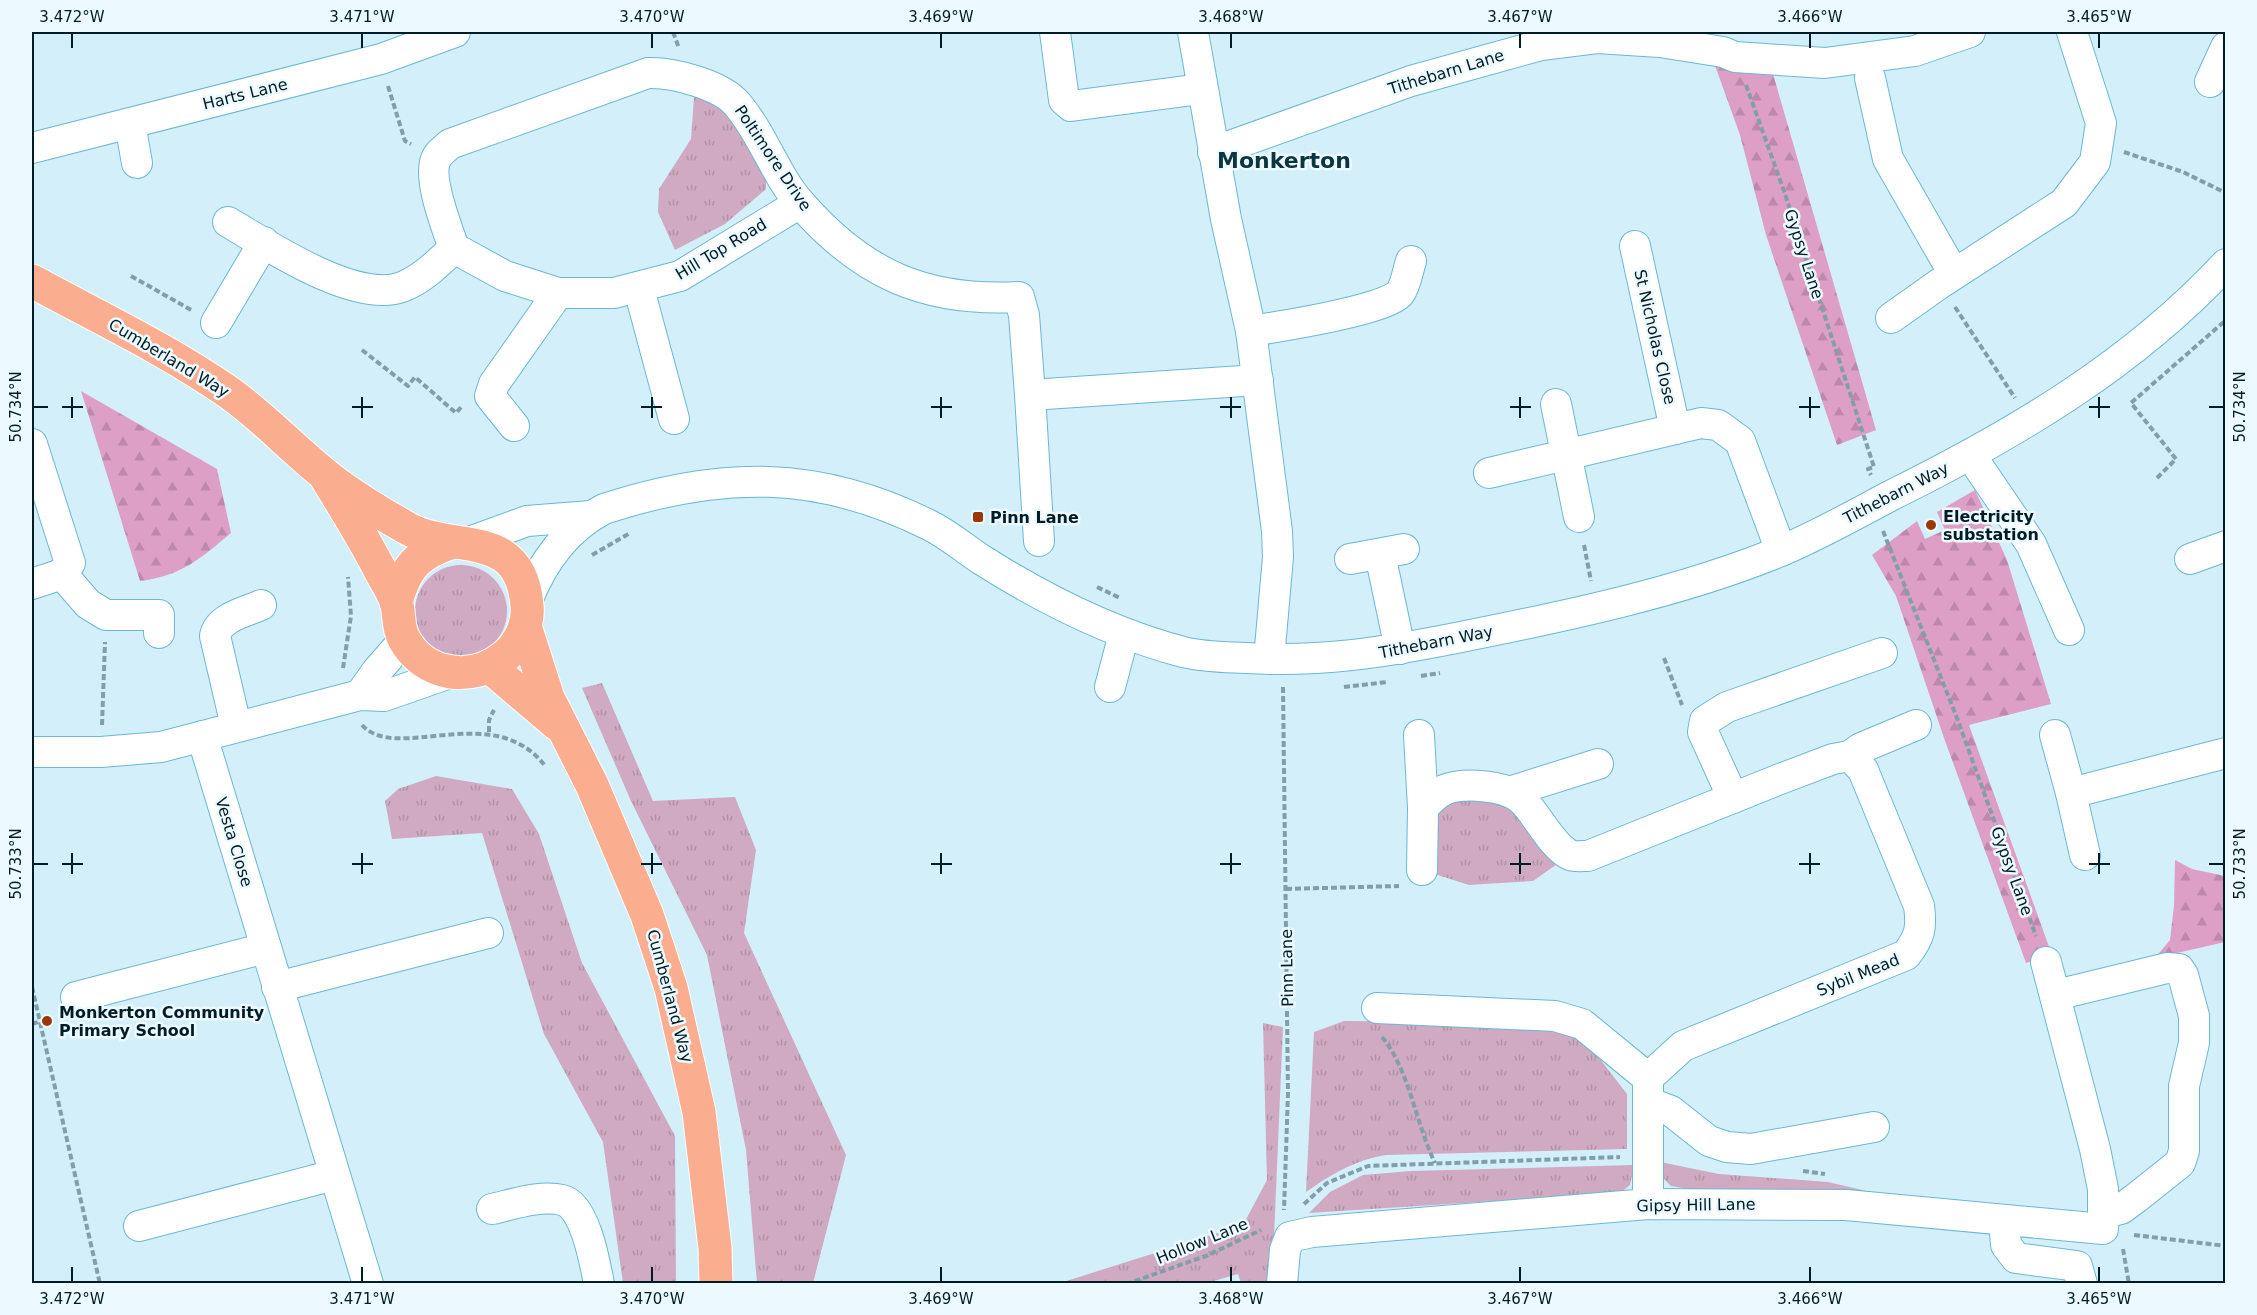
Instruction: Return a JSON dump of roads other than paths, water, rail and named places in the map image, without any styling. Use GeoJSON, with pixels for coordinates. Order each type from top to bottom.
{"type":"FeatureCollection","features":[{"type":"Feature","properties":{"kind":"main road","name":"Cumberland Way"},"geometry":{"type":"LineString","coordinates":[[32,281],[190,367],[232,396],[295,446],[324,474],[412,532],[498,552],[511,563],[520,577],[526,614],[560,727],[592,785],[648,915],[671,988],[699,1112],[715,1248],[716,1284]]}},
{"type":"Feature","properties":{"kind":"main road","name":"Cumberland Way"},"geometry":{"type":"LineString","coordinates":[[324,474],[355,525],[396,602],[399,627],[404,640]]}},
{"type":"Feature","properties":{"kind":"main road","name":"Cumberland Way"},"geometry":{"type":"LineString","coordinates":[[396,602],[402,580],[414,562],[432,549],[461,542]]}},
{"type":"Feature","properties":{"kind":"main road"},"geometry":{"type":"LineString","coordinates":[[404,640],[424,661],[450,673],[474,672],[490,667],[505,657],[517,643],[526,614]]}},
{"type":"Feature","properties":{"kind":"main road","name":"Cumberland Way"},"geometry":{"type":"LineString","coordinates":[[490,667],[560,727]]}},
{"type":"Feature","properties":{"kind":"street","name":"Harts Lane"},"geometry":{"type":"LineString","coordinates":[[32,148],[381,59],[455,32]]}},
{"type":"Feature","properties":{"kind":"street"},"geometry":{"type":"LineString","coordinates":[[1055,32],[1064,100],[1071,106],[1201,89]]}},
{"type":"Feature","properties":{"kind":"street"},"geometry":{"type":"LineString","coordinates":[[1193,32],[1213,152],[1251,331],[1277,531],[1278,557],[1270,674]]}},
{"type":"Feature","properties":{"kind":"street","name":"Tithebarn Lane"},"geometry":{"type":"LineString","coordinates":[[1213,152],[1411,81],[1541,45],[1597,38],[1660,42],[1723,52],[1735,57],[1825,63],[1915,51],[1970,32]]}},
{"type":"Feature","properties":{"kind":"street"},"geometry":{"type":"LineString","coordinates":[[1891,318],[2064,203],[2095,162],[2101,123],[2072,32]]}},
{"type":"Feature","properties":{"kind":"street"},"geometry":{"type":"LineString","coordinates":[[2210,82],[2226,47]]}},
{"type":"Feature","properties":{"kind":"street","name":"Poltimore Drive"},"geometry":{"type":"LineString","coordinates":[[454,248],[439,201],[434,166],[437,156],[450,144],[648,73],[669,73],[686,77],[736,102],[800,203],[852,253],[868,265],[896,278],[947,295],[1019,297],[1024,315],[1039,541]]}},
{"type":"Feature","properties":{"kind":"street"},"geometry":{"type":"LineString","coordinates":[[1870,78],[1888,159],[1954,274]]}},
{"type":"Feature","properties":{"kind":"street"},"geometry":{"type":"LineString","coordinates":[[129,124],[137,163]]}},
{"type":"Feature","properties":{"kind":"street","name":"Hill Top Road"},"geometry":{"type":"LineString","coordinates":[[454,248],[505,276],[558,293],[615,293],[639,289],[680,276],[800,203]]}},
{"type":"Feature","properties":{"kind":"street"},"geometry":{"type":"LineString","coordinates":[[228,222],[327,275],[378,291],[402,287],[417,279],[454,248]]}},
{"type":"Feature","properties":{"kind":"street"},"geometry":{"type":"LineString","coordinates":[[216,323],[264,242]]}},
{"type":"Feature","properties":{"kind":"street","name":"St Nicholas Close"},"geometry":{"type":"LineString","coordinates":[[1635,246],[1675,429]]}},
{"type":"Feature","properties":{"kind":"street"},"geometry":{"type":"LineString","coordinates":[[1251,331],[1388,302],[1401,292],[1411,261]]}},
{"type":"Feature","properties":{"kind":"street","name":"Tithebarn Way"},"geometry":{"type":"LineString","coordinates":[[461,542],[527,521],[591,516],[638,498],[694,485],[753,481],[820,487],[894,509],[935,528],[982,560],[1056,604],[1124,634],[1270,674],[1333,659],[1400,649],[1596,607],[1692,581],[1781,551],[1971,456],[2082,387],[2187,305],[2226,264]]}},
{"type":"Feature","properties":{"kind":"street"},"geometry":{"type":"LineString","coordinates":[[639,289],[674,419]]}},
{"type":"Feature","properties":{"kind":"street"},"geometry":{"type":"LineString","coordinates":[[514,426],[490,396],[494,384],[558,293]]}},
{"type":"Feature","properties":{"kind":"street"},"geometry":{"type":"LineString","coordinates":[[1030,395],[1258,380]]}},
{"type":"Feature","properties":{"kind":"street"},"geometry":{"type":"LineString","coordinates":[[1556,404],[1579,517]]}},
{"type":"Feature","properties":{"kind":"street"},"geometry":{"type":"LineString","coordinates":[[1489,473],[1701,423],[1718,425],[1740,441],[1781,551]]}},
{"type":"Feature","properties":{"kind":"street"},"geometry":{"type":"LineString","coordinates":[[32,444],[70,563],[62,574],[32,584]]}},
{"type":"Feature","properties":{"kind":"street"},"geometry":{"type":"LineString","coordinates":[[1971,456],[1980,473],[2031,544],[2069,630]]}},
{"type":"Feature","properties":{"kind":"street","name":"Tithebarn Way"},"geometry":{"type":"LineString","coordinates":[[526,614],[536,577],[551,554],[591,516]]}},
{"type":"Feature","properties":{"kind":"street"},"geometry":{"type":"LineString","coordinates":[[2190,559],[2226,546]]}},
{"type":"Feature","properties":{"kind":"street"},"geometry":{"type":"LineString","coordinates":[[1350,559],[1392,552],[1400,649]]}},
{"type":"Feature","properties":{"kind":"street"},"geometry":{"type":"LineString","coordinates":[[62,574],[88,604],[106,615],[159,615],[159,633]]}},
{"type":"Feature","properties":{"kind":"street"},"geometry":{"type":"LineString","coordinates":[[236,726],[215,636],[224,621],[261,605]]}},
{"type":"Feature","properties":{"kind":"street"},"geometry":{"type":"LineString","coordinates":[[1110,687],[1124,634]]}},
{"type":"Feature","properties":{"kind":"street"},"geometry":{"type":"LineString","coordinates":[[358,707],[377,671],[404,640]]}},
{"type":"Feature","properties":{"kind":"street"},"geometry":{"type":"LineString","coordinates":[[1733,798],[1703,732],[1706,721],[1727,707],[1882,653]]}},
{"type":"Feature","properties":{"kind":"street"},"geometry":{"type":"LineString","coordinates":[[32,752],[100,752],[161,747],[236,726],[358,707],[450,673]]}},
{"type":"Feature","properties":{"kind":"street"},"geometry":{"type":"LineString","coordinates":[[1423,808],[1446,789],[1474,786],[1497,788],[1520,798],[1547,833],[1570,855],[1588,856],[1818,765],[1850,756],[1861,748],[1916,725]]}},
{"type":"Feature","properties":{"kind":"street"},"geometry":{"type":"LineString","coordinates":[[1419,735],[1423,808],[1422,870]]}},
{"type":"Feature","properties":{"kind":"street"},"geometry":{"type":"LineString","coordinates":[[2055,735],[2085,855]]}},
{"type":"Feature","properties":{"kind":"street","name":"Vesta Close"},"geometry":{"type":"LineString","coordinates":[[202,736],[368,1284]]}},
{"type":"Feature","properties":{"kind":"street"},"geometry":{"type":"LineString","coordinates":[[2071,793],[2226,753]]}},
{"type":"Feature","properties":{"kind":"street","name":"Sybil Mead"},"geometry":{"type":"LineString","coordinates":[[1649,1091],[1683,1046],[1906,955],[1919,938],[1922,923],[1918,906],[1863,770],[1850,756]]}},
{"type":"Feature","properties":{"kind":"street"},"geometry":{"type":"LineString","coordinates":[[1509,792],[1598,764]]}},
{"type":"Feature","properties":{"kind":"street"},"geometry":{"type":"LineString","coordinates":[[278,987],[488,933]]}},
{"type":"Feature","properties":{"kind":"street"},"geometry":{"type":"LineString","coordinates":[[76,997],[266,948]]}},
{"type":"Feature","properties":{"kind":"street"},"geometry":{"type":"LineString","coordinates":[[2046,962],[2096,1149],[2110,1225]]}},
{"type":"Feature","properties":{"kind":"street"},"geometry":{"type":"LineString","coordinates":[[2056,995],[2167,968],[2179,969],[2183,975],[2194,1016],[2194,1043],[2184,1086],[2184,1151],[2180,1163],[2121,1209],[2110,1225]]}},
{"type":"Feature","properties":{"kind":"street"},"geometry":{"type":"LineString","coordinates":[[1377,1008],[1555,1016],[1582,1024],[1671,1111],[1710,1142],[1727,1147],[1751,1149],[1874,1127]]}},
{"type":"Feature","properties":{"kind":"street"},"geometry":{"type":"LineString","coordinates":[[1648,1204],[1649,1091]]}},
{"type":"Feature","properties":{"kind":"street"},"geometry":{"type":"LineString","coordinates":[[139,1226],[334,1175]]}},
{"type":"Feature","properties":{"kind":"street"},"geometry":{"type":"LineString","coordinates":[[492,1209],[544,1198],[565,1200],[578,1214],[593,1251],[599,1284]]}},
{"type":"Feature","properties":{"kind":"street","name":"Gipsy Hill Lane"},"geometry":{"type":"LineString","coordinates":[[1282,1284],[1285,1251],[1282,1227],[1312,1232],[1648,1204],[1846,1205],[2004,1221],[2110,1225]]}},
{"type":"Feature","properties":{"kind":"street"},"geometry":{"type":"LineString","coordinates":[[2004,1221],[2006,1245],[2016,1258],[2077,1266],[2082,1284]]}},
{"type":"Feature","properties":{"kind":"place","name":"Pinn Lane"},"geometry":{"type":"Point","coordinates":[978,517]}},
{"type":"Feature","properties":{"kind":"place","name":"Electricity substation"},"geometry":{"type":"Point","coordinates":[1931,525]}},
{"type":"Feature","properties":{"kind":"place","name":"Monkerton Community Primary School"},"geometry":{"type":"Point","coordinates":[47,1021]}},
{"type":"Feature","properties":{"kind":"district","name":"Monkerton"},"geometry":{"type":"Point","coordinates":[1284,160]}}]}
